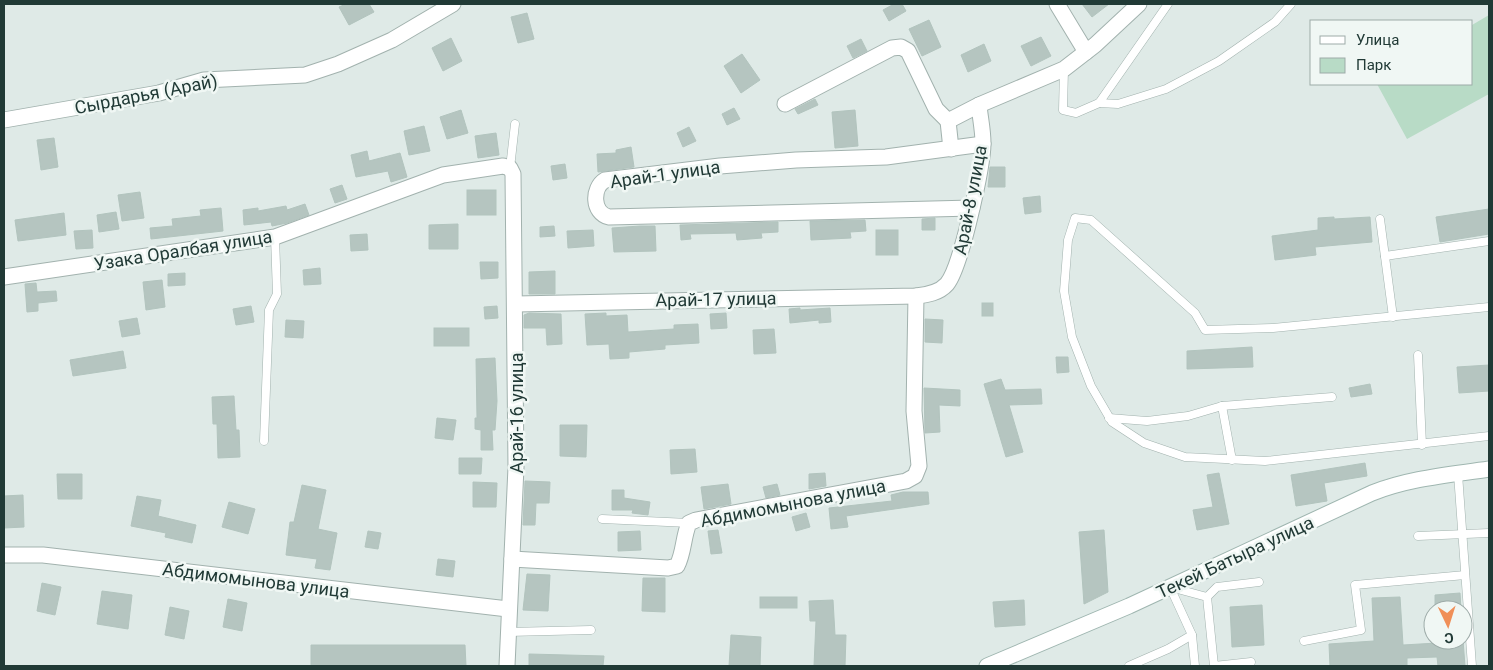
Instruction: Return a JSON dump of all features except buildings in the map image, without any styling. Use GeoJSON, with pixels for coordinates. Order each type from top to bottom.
{"type":"FeatureCollection","features":[{"type":"Feature","properties":{"kind":"street","name":"Сырдарья (Арай)"},"geometry":{"type":"LineString","coordinates":[[4,120],[159,93],[204,80],[306,75],[338,64],[392,40],[452,4]]}},
{"type":"Feature","properties":{"kind":"street"},"geometry":{"type":"LineString","coordinates":[[1057,4],[1086,52]]}},
{"type":"Feature","properties":{"kind":"street"},"geometry":{"type":"LineString","coordinates":[[948,121],[979,105],[1064,69],[1086,52],[1139,4]]}},
{"type":"Feature","properties":{"kind":"street"},"geometry":{"type":"LineString","coordinates":[[785,104],[892,48],[901,47],[908,51],[936,109],[948,121],[951,149]]}},
{"type":"Feature","properties":{"kind":"street","name":"Арай-8 улица"},"geometry":{"type":"LineString","coordinates":[[916,296],[931,294],[947,284],[956,269],[972,208],[983,144],[979,105]]}},
{"type":"Feature","properties":{"kind":"street","name":"Арай-1 улица"},"geometry":{"type":"LineString","coordinates":[[972,208],[608,217],[603,216],[599,211],[595,196],[600,183],[605,180],[720,166],[796,160],[886,157],[983,144]]}},
{"type":"Feature","properties":{"kind":"street","name":"Узака Оралбая улица"},"geometry":{"type":"LineString","coordinates":[[4,278],[274,237],[443,175],[506,167]]}},
{"type":"Feature","properties":{"kind":"street","name":"Арай-16 улица"},"geometry":{"type":"LineString","coordinates":[[506,167],[513,174],[516,304],[516,467],[508,609],[507,666]]}},
{"type":"Feature","properties":{"kind":"street","name":"Арай-17 улица"},"geometry":{"type":"LineString","coordinates":[[516,304],[883,295],[916,296]]}},
{"type":"Feature","properties":{"kind":"street","name":"Абдимомынова улица"},"geometry":{"type":"LineString","coordinates":[[512,558],[668,568],[677,566],[681,559],[690,523],[906,481],[915,476],[919,466],[914,411],[916,296]]}},
{"type":"Feature","properties":{"kind":"street","name":"Текей Батыра улица"},"geometry":{"type":"LineString","coordinates":[[987,666],[1170,587],[1372,493],[1396,484],[1489,469]]}},
{"type":"Feature","properties":{"kind":"street","name":"Абдимомынова улица"},"geometry":{"type":"LineString","coordinates":[[4,555],[43,555],[508,609]]}},
{"type":"Feature","properties":{"kind":"lane"},"geometry":{"type":"LineString","coordinates":[[1099,103],[1168,4]]}},
{"type":"Feature","properties":{"kind":"lane"},"geometry":{"type":"LineString","coordinates":[[1064,69],[1063,110],[1076,113],[1099,103],[1118,104],[1166,89],[1227,55],[1275,22],[1291,4]]}},
{"type":"Feature","properties":{"kind":"lane"},"geometry":{"type":"LineString","coordinates":[[506,167],[515,124]]}},
{"type":"Feature","properties":{"kind":"lane"},"geometry":{"type":"LineString","coordinates":[[1489,307],[1273,328],[1205,330],[1195,313],[1091,220],[1075,218],[1068,240],[1064,291],[1072,337],[1091,386],[1112,422],[1152,446],[1185,457],[1265,462],[1489,436]]}},
{"type":"Feature","properties":{"kind":"lane"},"geometry":{"type":"LineString","coordinates":[[1380,219],[1393,317]]}},
{"type":"Feature","properties":{"kind":"lane"},"geometry":{"type":"LineString","coordinates":[[264,441],[269,310],[277,294],[274,237]]}},
{"type":"Feature","properties":{"kind":"lane"},"geometry":{"type":"LineString","coordinates":[[1385,256],[1489,241]]}},
{"type":"Feature","properties":{"kind":"lane"},"geometry":{"type":"LineString","coordinates":[[1418,354],[1422,444]]}},
{"type":"Feature","properties":{"kind":"lane"},"geometry":{"type":"LineString","coordinates":[[1109,418],[1123,417],[1147,421],[1188,416],[1222,406],[1332,398]]}},
{"type":"Feature","properties":{"kind":"lane"},"geometry":{"type":"LineString","coordinates":[[1222,406],[1232,460]]}},
{"type":"Feature","properties":{"kind":"lane"},"geometry":{"type":"LineString","coordinates":[[1458,474],[1472,666]]}},
{"type":"Feature","properties":{"kind":"lane"},"geometry":{"type":"LineString","coordinates":[[602,519],[690,523]]}},
{"type":"Feature","properties":{"kind":"lane"},"geometry":{"type":"LineString","coordinates":[[1418,536],[1462,536],[1489,533]]}},
{"type":"Feature","properties":{"kind":"lane"},"geometry":{"type":"LineString","coordinates":[[1304,641],[1361,630],[1355,585],[1465,575]]}},
{"type":"Feature","properties":{"kind":"lane"},"geometry":{"type":"LineString","coordinates":[[1251,662],[1214,666],[1207,598],[1217,587],[1259,582]]}},
{"type":"Feature","properties":{"kind":"lane"},"geometry":{"type":"LineString","coordinates":[[1170,587],[1207,598]]}},
{"type":"Feature","properties":{"kind":"lane"},"geometry":{"type":"LineString","coordinates":[[1170,587],[1192,635],[1194,666]]}},
{"type":"Feature","properties":{"kind":"lane"},"geometry":{"type":"LineString","coordinates":[[508,632],[591,630]]}},
{"type":"Feature","properties":{"kind":"lane"},"geometry":{"type":"LineString","coordinates":[[1128,666],[1168,649],[1192,635]]}},
{"type":"Feature","properties":{"kind":"green space"},"geometry":{"type":"Polygon","coordinates":[[[1489,15],[1489,94],[1407,139],[1378,85],[1473,85],[1473,24],[1489,15]]]}}]}
